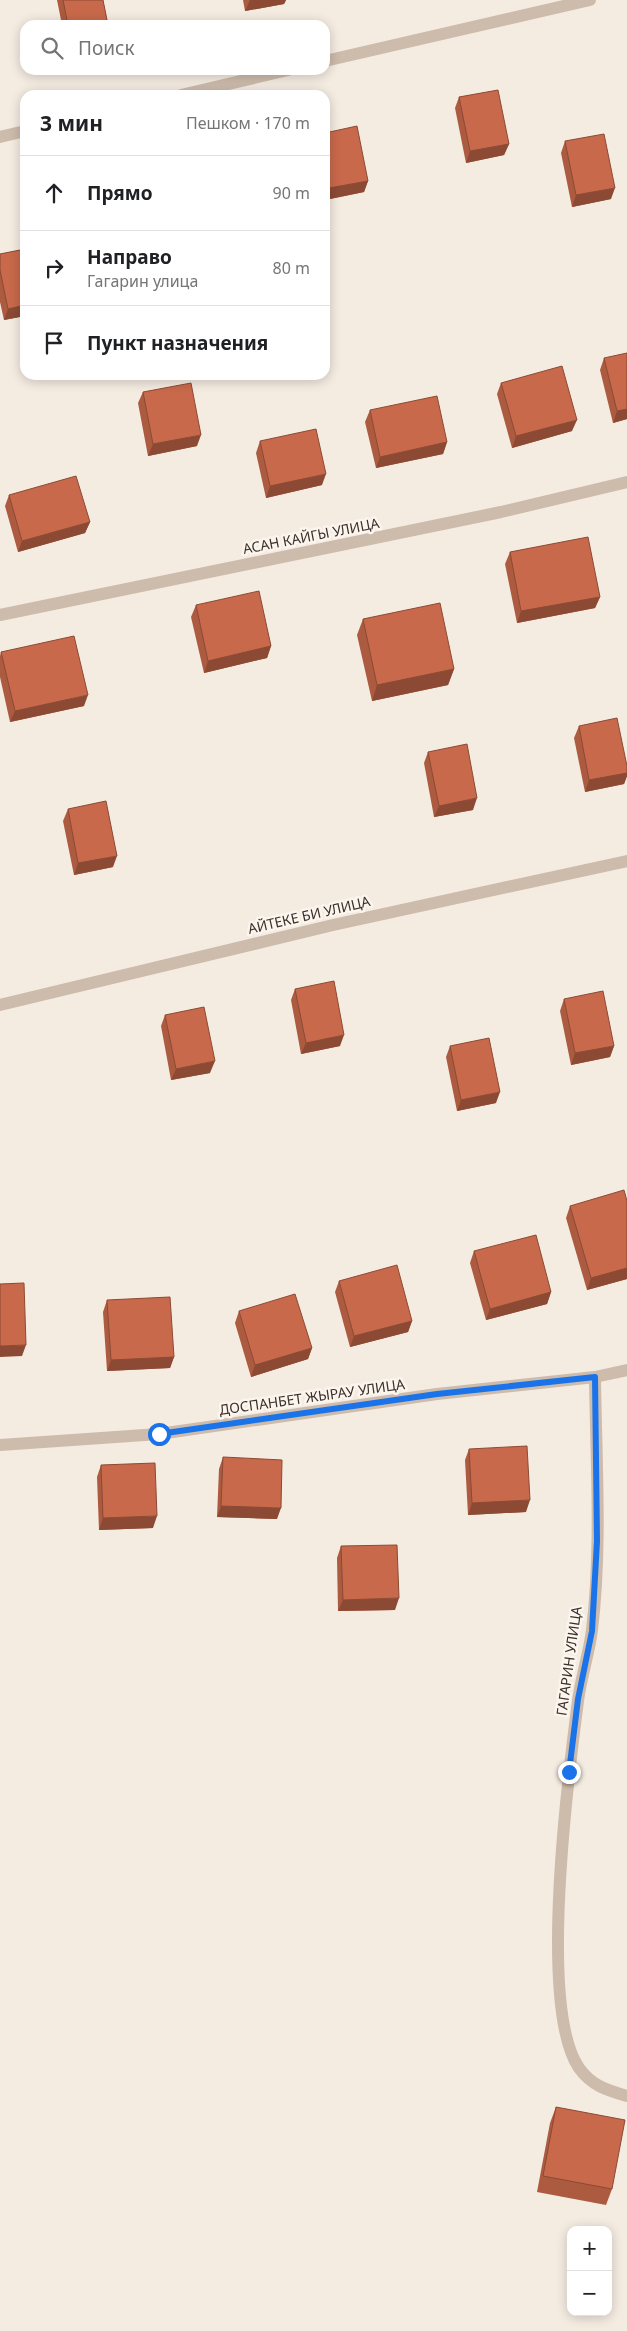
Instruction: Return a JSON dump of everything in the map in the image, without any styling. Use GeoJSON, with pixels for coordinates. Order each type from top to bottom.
{"type":"FeatureCollection","features":[{"type":"Feature","properties":{"kind":"street"},"geometry":{"type":"LineString","coordinates":[[330,61],[590,0]]}},
{"type":"Feature","properties":{"kind":"street"},"geometry":{"type":"LineString","coordinates":[[202,90],[267,75]]}},
{"type":"Feature","properties":{"kind":"street"},"geometry":{"type":"LineString","coordinates":[[0,137],[20,132]]}},
{"type":"Feature","properties":{"kind":"street","name":"АСАН КАЙГЫ УЛИЦА"},"geometry":{"type":"LineString","coordinates":[[0,615],[501,512],[627,482]]}},
{"type":"Feature","properties":{"kind":"street","name":"АЙТЕКЕ БИ УЛИЦА"},"geometry":{"type":"LineString","coordinates":[[0,1005],[333,924],[627,861]]}},
{"type":"Feature","properties":{"kind":"street","name":"ДОСПАНБЕТ ЖЫРАУ УЛИЦА"},"geometry":{"type":"LineString","coordinates":[[0,1445],[159,1434],[437,1394],[595,1377],[627,1370]]}},
{"type":"Feature","properties":{"kind":"street","name":"ГАГАРИН УЛИЦА"},"geometry":{"type":"LineString","coordinates":[[595,1377],[597,1541],[592,1631],[578,1699],[569,1772],[558,1931],[559,1991],[567,2039],[579,2068],[600,2089],[627,2096]]}},
{"type":"Feature","properties":{"kind":"building"},"geometry":{"type":"Polygon","coordinates":[[[63,0],[103,0],[107,20],[67,20],[63,0]]]}},
{"type":"Feature","properties":{"kind":"building"},"geometry":{"type":"Polygon","coordinates":[[[498,90],[509,144],[470,151],[459,97],[498,90]]]}},
{"type":"Feature","properties":{"kind":"building"},"geometry":{"type":"Polygon","coordinates":[[[357,126],[368,181],[330,188],[330,132],[357,126]]]}},
{"type":"Feature","properties":{"kind":"building"},"geometry":{"type":"Polygon","coordinates":[[[604,134],[615,188],[576,195],[565,141],[604,134]]]}},
{"type":"Feature","properties":{"kind":"building"},"geometry":{"type":"Polygon","coordinates":[[[20,250],[20,306],[8,309],[0,270],[0,254],[20,250]]]}},
{"type":"Feature","properties":{"kind":"building"},"geometry":{"type":"Polygon","coordinates":[[[627,353],[627,409],[617,411],[604,358],[627,353]]]}},
{"type":"Feature","properties":{"kind":"building"},"geometry":{"type":"Polygon","coordinates":[[[562,366],[577,420],[516,436],[501,383],[562,366]]]}},
{"type":"Feature","properties":{"kind":"building"},"geometry":{"type":"Polygon","coordinates":[[[191,383],[201,435],[153,444],[143,392],[191,383]]]}},
{"type":"Feature","properties":{"kind":"building"},"geometry":{"type":"Polygon","coordinates":[[[437,396],[447,442],[380,457],[370,410],[437,396]]]}},
{"type":"Feature","properties":{"kind":"building"},"geometry":{"type":"Polygon","coordinates":[[[316,429],[326,474],[270,486],[260,441],[316,429]]]}},
{"type":"Feature","properties":{"kind":"building"},"geometry":{"type":"Polygon","coordinates":[[[76,476],[90,522],[22,541],[9,495],[76,476]]]}},
{"type":"Feature","properties":{"kind":"building"},"geometry":{"type":"Polygon","coordinates":[[[588,537],[600,597],[521,611],[510,552],[588,537]]]}},
{"type":"Feature","properties":{"kind":"building"},"geometry":{"type":"Polygon","coordinates":[[[259,591],[271,646],[208,661],[196,605],[259,591]]]}},
{"type":"Feature","properties":{"kind":"building"},"geometry":{"type":"Polygon","coordinates":[[[440,603],[454,669],[377,685],[363,619],[440,603]]]}},
{"type":"Feature","properties":{"kind":"building"},"geometry":{"type":"Polygon","coordinates":[[[74,636],[88,695],[15,711],[1,652],[74,636]]]}},
{"type":"Feature","properties":{"kind":"building"},"geometry":{"type":"Polygon","coordinates":[[[617,718],[627,773],[589,780],[579,726],[617,718]]]}},
{"type":"Feature","properties":{"kind":"building"},"geometry":{"type":"Polygon","coordinates":[[[467,744],[477,798],[439,806],[428,752],[467,744]]]}},
{"type":"Feature","properties":{"kind":"building"},"geometry":{"type":"Polygon","coordinates":[[[106,801],[117,856],[78,863],[68,809],[106,801]]]}},
{"type":"Feature","properties":{"kind":"building"},"geometry":{"type":"Polygon","coordinates":[[[334,981],[344,1035],[306,1043],[295,989],[334,981]]]}},
{"type":"Feature","properties":{"kind":"building"},"geometry":{"type":"Polygon","coordinates":[[[603,991],[614,1046],[575,1053],[564,999],[603,991]]]}},
{"type":"Feature","properties":{"kind":"building"},"geometry":{"type":"Polygon","coordinates":[[[204,1007],[215,1061],[176,1069],[165,1015],[204,1007]]]}},
{"type":"Feature","properties":{"kind":"building"},"geometry":{"type":"Polygon","coordinates":[[[489,1038],[500,1092],[461,1100],[450,1046],[489,1038]]]}},
{"type":"Feature","properties":{"kind":"building"},"geometry":{"type":"Polygon","coordinates":[[[624,1190],[627,1201],[627,1268],[591,1278],[570,1206],[624,1190]]]}},
{"type":"Feature","properties":{"kind":"building"},"geometry":{"type":"Polygon","coordinates":[[[536,1235],[551,1292],[490,1309],[474,1251],[536,1235]]]}},
{"type":"Feature","properties":{"kind":"building"},"geometry":{"type":"Polygon","coordinates":[[[397,1265],[412,1321],[354,1336],[339,1281],[397,1265]]]}},
{"type":"Feature","properties":{"kind":"building"},"geometry":{"type":"Polygon","coordinates":[[[24,1283],[26,1345],[0,1346],[0,1284],[24,1283]]]}},
{"type":"Feature","properties":{"kind":"building"},"geometry":{"type":"Polygon","coordinates":[[[295,1294],[312,1348],[255,1365],[239,1311],[295,1294]]]}},
{"type":"Feature","properties":{"kind":"building"},"geometry":{"type":"Polygon","coordinates":[[[170,1297],[174,1357],[111,1360],[107,1300],[170,1297]]]}},
{"type":"Feature","properties":{"kind":"building"},"geometry":{"type":"Polygon","coordinates":[[[527,1446],[530,1500],[472,1503],[469,1449],[527,1446]]]}},
{"type":"Feature","properties":{"kind":"building"},"geometry":{"type":"Polygon","coordinates":[[[223,1457],[282,1460],[281,1508],[221,1506],[223,1457]]]}},
{"type":"Feature","properties":{"kind":"building"},"geometry":{"type":"Polygon","coordinates":[[[155,1463],[157,1516],[103,1518],[101,1465],[155,1463]]]}},
{"type":"Feature","properties":{"kind":"building"},"geometry":{"type":"Polygon","coordinates":[[[397,1545],[399,1598],[343,1600],[341,1546],[397,1545]]]}},
{"type":"Feature","properties":{"kind":"building"},"geometry":{"type":"Polygon","coordinates":[[[556,2107],[625,2120],[612,2189],[543,2176],[556,2107]]]}},
{"type":"Feature","properties":{"kind":"route"},"geometry":{"type":"LineString","coordinates":[[159,1434],[437,1394],[595,1377],[597,1541],[592,1631],[578,1699],[569,1772]]}}]}
